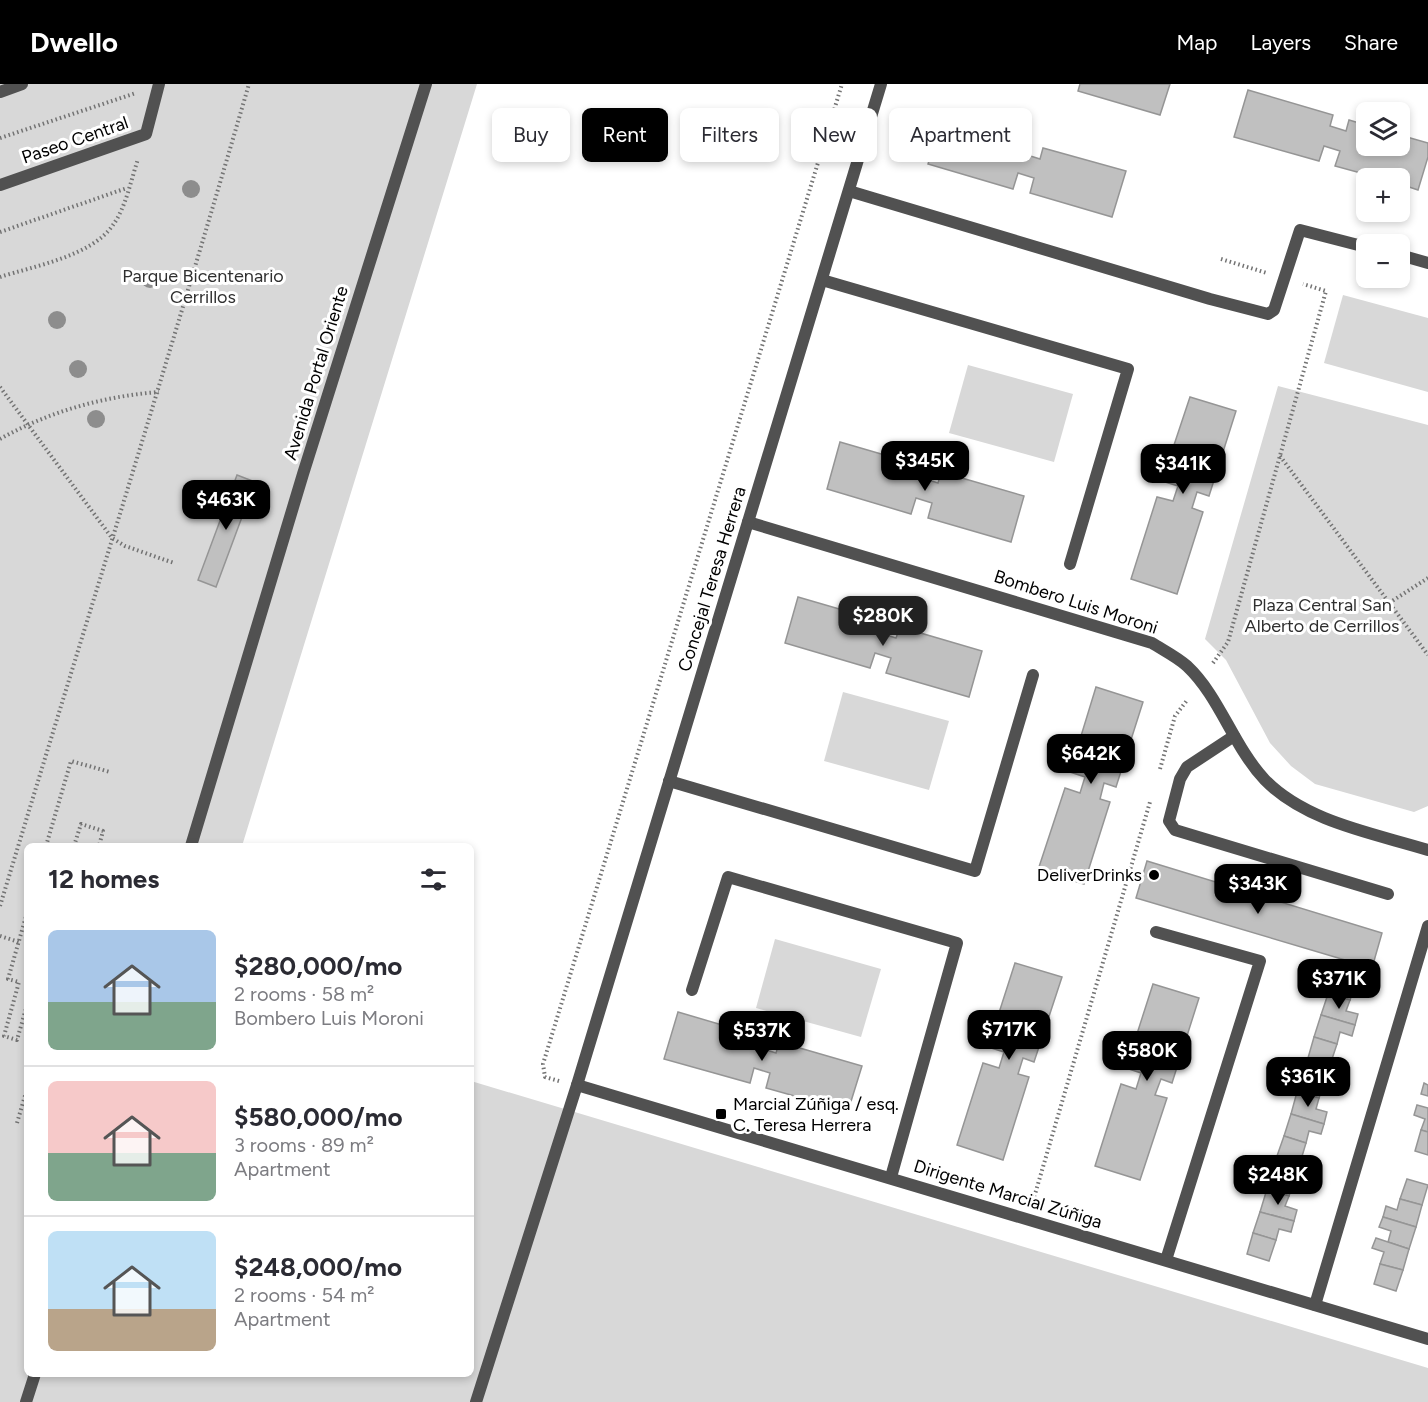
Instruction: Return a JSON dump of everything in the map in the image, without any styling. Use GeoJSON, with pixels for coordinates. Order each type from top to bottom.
{"type":"FeatureCollection","features":[{"type":"Feature","properties":{"kind":"street"},"geometry":{"type":"LineString","coordinates":[[0,92],[22,84]]}},
{"type":"Feature","properties":{"kind":"street","name":"Avenida Portal Oriente"},"geometry":{"type":"LineString","coordinates":[[192,843],[303,474],[426,84]]}},
{"type":"Feature","properties":{"kind":"street","name":"Concejal Teresa Herrera"},"geometry":{"type":"LineString","coordinates":[[476,1402],[577,1085],[881,84]]}},
{"type":"Feature","properties":{"kind":"street","name":"Paseo Central"},"geometry":{"type":"LineString","coordinates":[[0,185],[146,134],[159,85]]}},
{"type":"Feature","properties":{"kind":"street"},"geometry":{"type":"LineString","coordinates":[[849,191],[1268,314],[1274,310],[1300,230],[1356,244]]}},
{"type":"Feature","properties":{"kind":"street"},"geometry":{"type":"LineString","coordinates":[[1410,258],[1428,263]]}},
{"type":"Feature","properties":{"kind":"street"},"geometry":{"type":"LineString","coordinates":[[822,280],[1128,369],[1070,564]]}},
{"type":"Feature","properties":{"kind":"street","name":"Bombero Luis Moroni"},"geometry":{"type":"LineString","coordinates":[[748,522],[1152,643],[1186,665],[1200,681],[1265,780],[1291,802],[1324,818],[1428,850]]}},
{"type":"Feature","properties":{"kind":"street"},"geometry":{"type":"LineString","coordinates":[[669,781],[975,871],[1033,675]]}},
{"type":"Feature","properties":{"kind":"street"},"geometry":{"type":"LineString","coordinates":[[1234,736],[1187,767],[1180,779],[1169,821],[1175,830],[1388,894]]}},
{"type":"Feature","properties":{"kind":"street"},"geometry":{"type":"LineString","coordinates":[[692,990],[728,877],[957,943],[891,1178]]}},
{"type":"Feature","properties":{"kind":"street"},"geometry":{"type":"LineString","coordinates":[[1315,1305],[1428,926]]}},
{"type":"Feature","properties":{"kind":"street"},"geometry":{"type":"LineString","coordinates":[[1156,932],[1260,961],[1166,1260]]}},
{"type":"Feature","properties":{"kind":"street","name":"Dirigente Marcial Zúñiga"},"geometry":{"type":"LineString","coordinates":[[577,1085],[1428,1339]]}},
{"type":"Feature","properties":{"kind":"street"},"geometry":{"type":"LineString","coordinates":[[26,1402],[34,1377]]}},
{"type":"Feature","properties":{"kind":"path"},"geometry":{"type":"LineString","coordinates":[[0,906],[159,392],[249,84]]}},
{"type":"Feature","properties":{"kind":"path"},"geometry":{"type":"LineString","coordinates":[[577,1085],[545,1077],[543,1064],[842,84]]}},
{"type":"Feature","properties":{"kind":"path"},"geometry":{"type":"LineString","coordinates":[[0,138],[159,85]]}},
{"type":"Feature","properties":{"kind":"path"},"geometry":{"type":"LineString","coordinates":[[0,277],[94,243],[114,224],[146,134]]}},
{"type":"Feature","properties":{"kind":"path"},"geometry":{"type":"LineString","coordinates":[[0,232],[128,188]]}},
{"type":"Feature","properties":{"kind":"path"},"geometry":{"type":"LineString","coordinates":[[1158,773],[1175,716],[1228,642],[1326,291],[1221,260]]}},
{"type":"Feature","properties":{"kind":"path"},"geometry":{"type":"LineString","coordinates":[[0,387],[112,538],[125,546],[174,563]]}},
{"type":"Feature","properties":{"kind":"path"},"geometry":{"type":"LineString","coordinates":[[0,439],[29,425],[92,403],[159,392]]}},
{"type":"Feature","properties":{"kind":"path"},"geometry":{"type":"LineString","coordinates":[[1280,456],[1428,655]]}},
{"type":"Feature","properties":{"kind":"path"},"geometry":{"type":"LineString","coordinates":[[1389,603],[1428,578]]}},
{"type":"Feature","properties":{"kind":"path"},"geometry":{"type":"LineString","coordinates":[[47,843],[71,760],[110,772]]}},
{"type":"Feature","properties":{"kind":"path"},"geometry":{"type":"LineString","coordinates":[[1028,1219],[1152,796]]}},
{"type":"Feature","properties":{"kind":"path"},"geometry":{"type":"LineString","coordinates":[[75,843],[81,824],[103,831],[100,843]]}},
{"type":"Feature","properties":{"kind":"path"},"geometry":{"type":"LineString","coordinates":[[24,924],[8,979],[19,982],[4,1035],[17,1040],[24,1016]]}},
{"type":"Feature","properties":{"kind":"path"},"geometry":{"type":"LineString","coordinates":[[0,936],[19,942]]}},
{"type":"Feature","properties":{"kind":"path"},"geometry":{"type":"LineString","coordinates":[[17,1123],[24,1099]]}},
{"type":"Feature","properties":{"kind":"green space","name":"Parque Bicentenario Cerrillos"},"geometry":{"type":"Polygon","coordinates":[[[0,84],[477,84],[243,843],[24,843],[24,1377],[474,1377],[474,1082],[1428,1368],[1428,1402],[0,1402],[0,84]]]}},
{"type":"Feature","properties":{"kind":"green space"},"geometry":{"type":"Polygon","coordinates":[[[1343,295],[1428,318],[1428,392],[1324,363],[1343,295]]]}},
{"type":"Feature","properties":{"kind":"green space"},"geometry":{"type":"Polygon","coordinates":[[[968,365],[1073,394],[1054,462],[949,433],[968,365]]]}},
{"type":"Feature","properties":{"kind":"green space","name":"Plaza Central San Alberto de Cerrillos"},"geometry":{"type":"Polygon","coordinates":[[[1278,386],[1428,425],[1428,806],[1414,812],[1315,784],[1291,766],[1270,743],[1226,660],[1205,639],[1278,386]]]}},
{"type":"Feature","properties":{"kind":"green space"},"geometry":{"type":"Polygon","coordinates":[[[843,692],[949,721],[929,790],[824,761],[843,692]]]}},
{"type":"Feature","properties":{"kind":"green space"},"geometry":{"type":"Polygon","coordinates":[[[775,939],[881,969],[861,1037],[756,1008],[775,939]]]}},
{"type":"Feature","properties":{"kind":"building"},"geometry":{"type":"Polygon","coordinates":[[[1080,84],[1170,84],[1160,115],[1078,91],[1080,84]]]}},
{"type":"Feature","properties":{"kind":"building"},"geometry":{"type":"Polygon","coordinates":[[[1248,90],[1333,115],[1330,126],[1346,131],[1349,120],[1356,122],[1356,156],[1410,156],[1410,138],[1428,143],[1428,157],[1418,190],[1410,187],[1410,168],[1356,168],[1356,172],[1335,166],[1340,151],[1324,146],[1319,161],[1234,137],[1248,90]]]}},
{"type":"Feature","properties":{"kind":"building"},"geometry":{"type":"Polygon","coordinates":[[[1043,148],[1126,171],[1112,217],[1030,193],[1034,178],[1018,173],[1013,189],[928,164],[929,162],[1032,162],[1032,156],[1040,159],[1043,148]]]}},
{"type":"Feature","properties":{"kind":"building"},"geometry":{"type":"Polygon","coordinates":[[[1190,397],[1236,411],[1209,496],[1197,492],[1192,508],[1203,512],[1177,594],[1131,579],[1157,497],[1173,501],[1178,486],[1162,481],[1190,397]]]}},
{"type":"Feature","properties":{"kind":"building"},"geometry":{"type":"Polygon","coordinates":[[[840,442],[926,467],[922,478],[938,483],[941,472],[1024,496],[1011,542],[928,518],[932,503],[916,498],[911,514],[827,489],[840,442]]]}},
{"type":"Feature","properties":{"kind":"building"},"geometry":{"type":"Polygon","coordinates":[[[237,475],[255,482],[216,587],[198,580],[237,475]]]}},
{"type":"Feature","properties":{"kind":"building"},"geometry":{"type":"Polygon","coordinates":[[[798,597],[884,622],[880,633],[896,638],[900,627],[982,651],[969,697],[886,673],[891,658],[875,653],[870,668],[785,643],[798,597]]]}},
{"type":"Feature","properties":{"kind":"building"},"geometry":{"type":"Polygon","coordinates":[[[1096,687],[1143,702],[1116,787],[1104,783],[1100,799],[1110,802],[1084,884],[1038,870],[1065,788],[1080,793],[1085,777],[1070,772],[1096,687]]]}},
{"type":"Feature","properties":{"kind":"building"},"geometry":{"type":"Polygon","coordinates":[[[1147,861],[1382,933],[1372,968],[1136,898],[1147,861]]]}},
{"type":"Feature","properties":{"kind":"building"},"geometry":{"type":"Polygon","coordinates":[[[1015,963],[1062,977],[1034,1062],[1023,1058],[1018,1074],[1029,1077],[1003,1160],[957,1145],[983,1063],[999,1068],[1004,1052],[988,1047],[1015,963]]]}},
{"type":"Feature","properties":{"kind":"building"},"geometry":{"type":"Polygon","coordinates":[[[1334,973],[1356,980],[1350,1000],[1328,994],[1334,973]]]}},
{"type":"Feature","properties":{"kind":"building"},"geometry":{"type":"Polygon","coordinates":[[[1153,984],[1199,998],[1172,1083],[1161,1079],[1155,1095],[1167,1098],[1140,1180],[1095,1166],[1121,1084],[1136,1089],[1141,1073],[1126,1068],[1153,984]]]}},
{"type":"Feature","properties":{"kind":"building"},"geometry":{"type":"Polygon","coordinates":[[[1328,994],[1350,1000],[1346,1011],[1358,1014],[1355,1025],[1321,1015],[1328,994]]]}},
{"type":"Feature","properties":{"kind":"building"},"geometry":{"type":"Polygon","coordinates":[[[678,1012],[763,1037],[760,1048],[776,1053],[779,1042],[862,1066],[848,1111],[766,1088],[770,1073],[754,1068],[750,1083],[664,1059],[678,1012]]]}},
{"type":"Feature","properties":{"kind":"building"},"geometry":{"type":"Polygon","coordinates":[[[1321,1015],[1355,1025],[1352,1036],[1340,1032],[1337,1044],[1314,1037],[1321,1015]]]}},
{"type":"Feature","properties":{"kind":"building"},"geometry":{"type":"Polygon","coordinates":[[[1314,1037],[1337,1044],[1330,1065],[1308,1058],[1314,1037]]]}},
{"type":"Feature","properties":{"kind":"building"},"geometry":{"type":"Polygon","coordinates":[[[1303,1071],[1325,1078],[1319,1098],[1297,1092],[1303,1071]]]}},
{"type":"Feature","properties":{"kind":"building"},"geometry":{"type":"Polygon","coordinates":[[[1424,1083],[1428,1085],[1428,1096],[1421,1094],[1424,1083]]]}},
{"type":"Feature","properties":{"kind":"building"},"geometry":{"type":"Polygon","coordinates":[[[1297,1092],[1319,1098],[1316,1109],[1327,1112],[1324,1124],[1291,1114],[1297,1092]]]}},
{"type":"Feature","properties":{"kind":"building"},"geometry":{"type":"Polygon","coordinates":[[[1417,1105],[1428,1108],[1428,1132],[1421,1130],[1425,1119],[1414,1115],[1417,1105]]]}},
{"type":"Feature","properties":{"kind":"building"},"geometry":{"type":"Polygon","coordinates":[[[1291,1114],[1324,1124],[1321,1134],[1309,1131],[1306,1143],[1284,1136],[1291,1114]]]}},
{"type":"Feature","properties":{"kind":"building"},"geometry":{"type":"Polygon","coordinates":[[[1421,1130],[1428,1132],[1428,1155],[1415,1151],[1421,1130]]]}},
{"type":"Feature","properties":{"kind":"building"},"geometry":{"type":"Polygon","coordinates":[[[1284,1136],[1306,1143],[1300,1163],[1277,1156],[1284,1136]]]}},
{"type":"Feature","properties":{"kind":"building"},"geometry":{"type":"Polygon","coordinates":[[[1273,1169],[1295,1176],[1289,1196],[1267,1189],[1273,1169]]]}},
{"type":"Feature","properties":{"kind":"building"},"geometry":{"type":"Polygon","coordinates":[[[1407,1179],[1428,1185],[1422,1205],[1400,1199],[1407,1179]]]}},
{"type":"Feature","properties":{"kind":"building"},"geometry":{"type":"Polygon","coordinates":[[[1267,1189],[1289,1196],[1285,1206],[1297,1210],[1294,1221],[1260,1212],[1267,1189]]]}},
{"type":"Feature","properties":{"kind":"building"},"geometry":{"type":"Polygon","coordinates":[[[1400,1199],[1422,1205],[1416,1227],[1383,1217],[1386,1206],[1397,1210],[1400,1199]]]}},
{"type":"Feature","properties":{"kind":"building"},"geometry":{"type":"Polygon","coordinates":[[[1260,1212],[1294,1221],[1291,1232],[1279,1229],[1276,1240],[1253,1233],[1260,1212]]]}},
{"type":"Feature","properties":{"kind":"building"},"geometry":{"type":"Polygon","coordinates":[[[1383,1217],[1416,1227],[1409,1249],[1388,1242],[1391,1231],[1379,1227],[1383,1217]]]}},
{"type":"Feature","properties":{"kind":"building"},"geometry":{"type":"Polygon","coordinates":[[[1253,1233],[1276,1240],[1269,1261],[1247,1254],[1253,1233]]]}},
{"type":"Feature","properties":{"kind":"building"},"geometry":{"type":"Polygon","coordinates":[[[1376,1238],[1409,1249],[1403,1270],[1380,1264],[1384,1252],[1372,1248],[1376,1238]]]}},
{"type":"Feature","properties":{"kind":"building"},"geometry":{"type":"Polygon","coordinates":[[[1380,1264],[1403,1270],[1396,1291],[1374,1284],[1380,1264]]]}},
{"type":"Feature","properties":{"kind":"place","name":"DeliverDrinks"},"geometry":{"type":"Point","coordinates":[1154,875]}},
{"type":"Feature","properties":{"kind":"place","name":"Marcial Zúñiga / esq. C. Teresa Herrera"},"geometry":{"type":"Point","coordinates":[721,1114]}}]}
